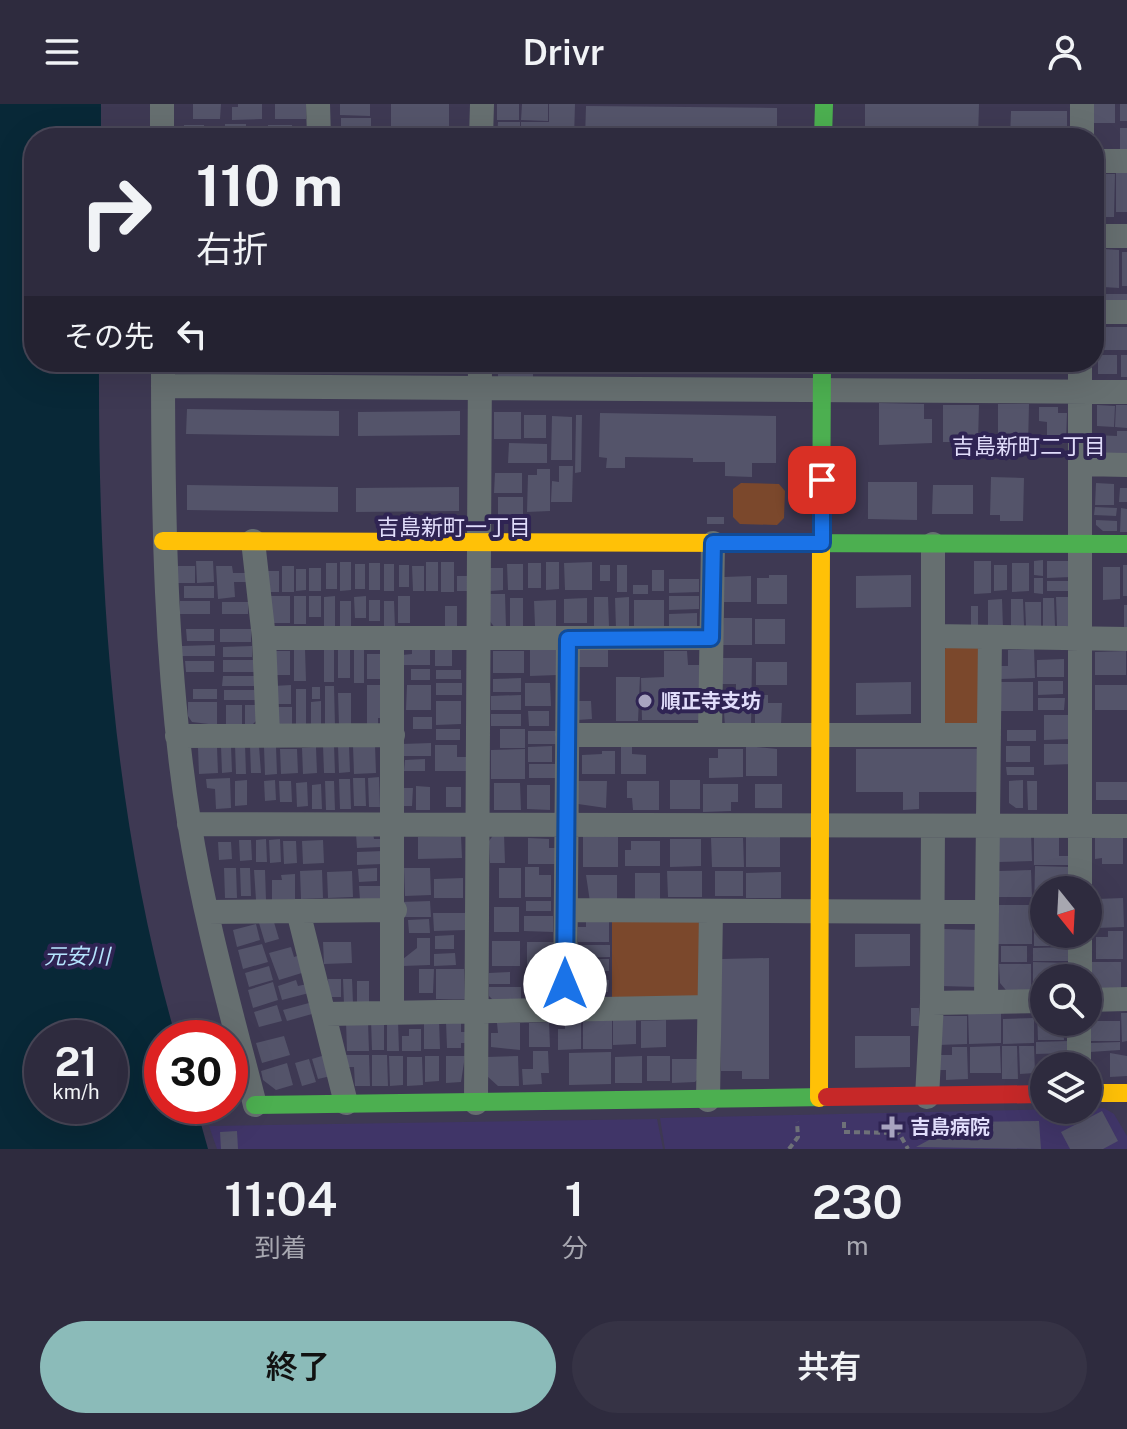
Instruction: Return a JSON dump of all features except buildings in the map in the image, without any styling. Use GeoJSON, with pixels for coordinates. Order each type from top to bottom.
{"type":"FeatureCollection","features":[{"type":"Feature","properties":{"kind":"street"},"geometry":{"type":"LineString","coordinates":[[162,104],[162,128]]}},
{"type":"Feature","properties":{"kind":"street"},"geometry":{"type":"LineString","coordinates":[[318,104],[319,128]]}},
{"type":"Feature","properties":{"kind":"street"},"geometry":{"type":"LineString","coordinates":[[481,128],[482,104]]}},
{"type":"Feature","properties":{"kind":"street"},"geometry":{"type":"LineString","coordinates":[[823,128],[824,104]]}},
{"type":"Feature","properties":{"kind":"street"},"geometry":{"type":"LineString","coordinates":[[1082,104],[1082,128]]}},
{"type":"Feature","properties":{"kind":"street"},"geometry":{"type":"LineString","coordinates":[[1104,161],[1127,161]]}},
{"type":"Feature","properties":{"kind":"street"},"geometry":{"type":"LineString","coordinates":[[1104,236],[1127,236]]}},
{"type":"Feature","properties":{"kind":"street"},"geometry":{"type":"LineString","coordinates":[[1104,312],[1127,312]]}},
{"type":"Feature","properties":{"kind":"street"},"geometry":{"type":"LineString","coordinates":[[476,1103],[480,372]]}},
{"type":"Feature","properties":{"kind":"street"},"geometry":{"type":"LineString","coordinates":[[819,1098],[822,372]]}},
{"type":"Feature","properties":{"kind":"street"},"geometry":{"type":"LineString","coordinates":[[1080,372],[1080,876]]}},
{"type":"Feature","properties":{"kind":"street"},"geometry":{"type":"LineString","coordinates":[[1030,1094],[255,1105],[207,912],[189,824],[177,736],[163,541],[163,374],[480,388],[1127,392]]}},
{"type":"Feature","properties":{"kind":"street"},"geometry":{"type":"LineString","coordinates":[[1080,464],[1127,465]]}},
{"type":"Feature","properties":{"kind":"street"},"geometry":{"type":"LineString","coordinates":[[163,541],[1127,544]]}},
{"type":"Feature","properties":{"kind":"street"},"geometry":{"type":"LineString","coordinates":[[253,541],[264,638],[268,735]]}},
{"type":"Feature","properties":{"kind":"street"},"geometry":{"type":"LineString","coordinates":[[710,734],[713,543]]}},
{"type":"Feature","properties":{"kind":"street"},"geometry":{"type":"LineString","coordinates":[[933,544],[933,735]]}},
{"type":"Feature","properties":{"kind":"street"},"geometry":{"type":"LineString","coordinates":[[933,636],[1127,639]]}},
{"type":"Feature","properties":{"kind":"street"},"geometry":{"type":"LineString","coordinates":[[986,1001],[990,637]]}},
{"type":"Feature","properties":{"kind":"street"},"geometry":{"type":"LineString","coordinates":[[264,638],[711,638]]}},
{"type":"Feature","properties":{"kind":"street"},"geometry":{"type":"LineString","coordinates":[[392,638],[395,910],[392,1012]]}},
{"type":"Feature","properties":{"kind":"street"},"geometry":{"type":"LineString","coordinates":[[565,1009],[568,639]]}},
{"type":"Feature","properties":{"kind":"street"},"geometry":{"type":"LineString","coordinates":[[177,736],[393,735]]}},
{"type":"Feature","properties":{"kind":"street"},"geometry":{"type":"LineString","coordinates":[[567,735],[989,735]]}},
{"type":"Feature","properties":{"kind":"street"},"geometry":{"type":"LineString","coordinates":[[189,824],[1127,826]]}},
{"type":"Feature","properties":{"kind":"street"},"geometry":{"type":"LineString","coordinates":[[927,1097],[932,1003],[933,826]]}},
{"type":"Feature","properties":{"kind":"street"},"geometry":{"type":"LineString","coordinates":[[207,912],[395,910]]}},
{"type":"Feature","properties":{"kind":"street"},"geometry":{"type":"LineString","coordinates":[[566,910],[987,912]]}},
{"type":"Feature","properties":{"kind":"street"},"geometry":{"type":"LineString","coordinates":[[298,911],[346,1103]]}},
{"type":"Feature","properties":{"kind":"street"},"geometry":{"type":"LineString","coordinates":[[708,1100],[711,911]]}},
{"type":"Feature","properties":{"kind":"street"},"geometry":{"type":"LineString","coordinates":[[1102,1000],[1127,999]]}},
{"type":"Feature","properties":{"kind":"street"},"geometry":{"type":"LineString","coordinates":[[932,1003],[1030,1001]]}},
{"type":"Feature","properties":{"kind":"street"},"geometry":{"type":"LineString","coordinates":[[326,1014],[709,1007]]}},
{"type":"Feature","properties":{"kind":"street"},"geometry":{"type":"LineString","coordinates":[[1102,1093],[1126,1094]]}},
{"type":"Feature","properties":{"kind":"path"},"geometry":{"type":"LineString","coordinates":[[844,1111],[844,1132],[899,1133],[908,1149]]}},
{"type":"Feature","properties":{"kind":"path"},"geometry":{"type":"LineString","coordinates":[[789,1149],[798,1137],[796,1113]]}},
{"type":"Feature","properties":{"kind":"shaded area"},"geometry":{"type":"Polygon","coordinates":[[[741,483],[779,484],[785,491],[784,518],[777,525],[740,524],[733,517],[733,489],[741,483]]]}},
{"type":"Feature","properties":{"kind":"shaded area"},"geometry":{"type":"Polygon","coordinates":[[[976,646],[985,657],[986,721],[976,728],[945,727],[937,657],[947,647],[976,646]]]}},
{"type":"Feature","properties":{"kind":"shaded area"},"geometry":{"type":"Polygon","coordinates":[[[612,916],[692,916],[703,927],[702,997],[612,1003],[612,916]]]}},
{"type":"Feature","properties":{"kind":"shaded area","name":"吉島病院"},"geometry":{"type":"Polygon","coordinates":[[[1102,1108],[1114,1114],[1127,1136],[1127,1149],[665,1149],[660,1118],[1030,1110],[1030,1124],[1102,1124],[1102,1108]]]}},
{"type":"Feature","properties":{"kind":"shaded area"},"geometry":{"type":"Polygon","coordinates":[[[657,1119],[663,1149],[217,1149],[209,1126],[657,1119]]]}},
{"type":"Feature","properties":{"kind":"water","name":"元安川"},"geometry":{"type":"Polygon","coordinates":[[[0,104],[101,104],[101,128],[24,128],[24,372],[99,372],[102,532],[114,703],[137,872],[171,1020],[144,1020],[144,1124],[201,1124],[208,1149],[0,1149],[0,104]]]}},
{"type":"Feature","properties":{"kind":"traffic: fast"},"geometry":{"type":"LineString","coordinates":[[823,128],[824,104]]}},
{"type":"Feature","properties":{"kind":"traffic: fast"},"geometry":{"type":"LineString","coordinates":[[821,546],[822,372]]}},
{"type":"Feature","properties":{"kind":"traffic: fast"},"geometry":{"type":"LineString","coordinates":[[744,543],[1127,544]]}},
{"type":"Feature","properties":{"kind":"traffic: fast"},"geometry":{"type":"LineString","coordinates":[[255,1105],[827,1097]]}},
{"type":"Feature","properties":{"kind":"traffic: slow"},"geometry":{"type":"LineString","coordinates":[[163,541],[744,543]]}},
{"type":"Feature","properties":{"kind":"traffic: slow"},"geometry":{"type":"LineString","coordinates":[[819,1098],[821,546]]}},
{"type":"Feature","properties":{"kind":"traffic: slow"},"geometry":{"type":"LineString","coordinates":[[1102,1093],[1127,1093]]}},
{"type":"Feature","properties":{"kind":"traffic: jam"},"geometry":{"type":"LineString","coordinates":[[827,1097],[1030,1094]]}},
{"type":"Feature","properties":{"kind":"place","name":"順正寺支坊"},"geometry":{"type":"Point","coordinates":[645,701]}},
{"type":"Feature","properties":{"kind":"place","name":"吉島病院"},"geometry":{"type":"Point","coordinates":[892,1127]}},
{"type":"Feature","properties":{"kind":"district","name":"吉島新町二丁目"},"geometry":{"type":"Point","coordinates":[1029,446]}},
{"type":"Feature","properties":{"kind":"district","name":"吉島新町一丁目"},"geometry":{"type":"Point","coordinates":[454,527]}},
{"type":"Feature","properties":{"kind":"route"},"geometry":{"type":"LineString","coordinates":[[565,984],[568,639],[711,638],[713,543],[822,543],[822,480]]}}]}
